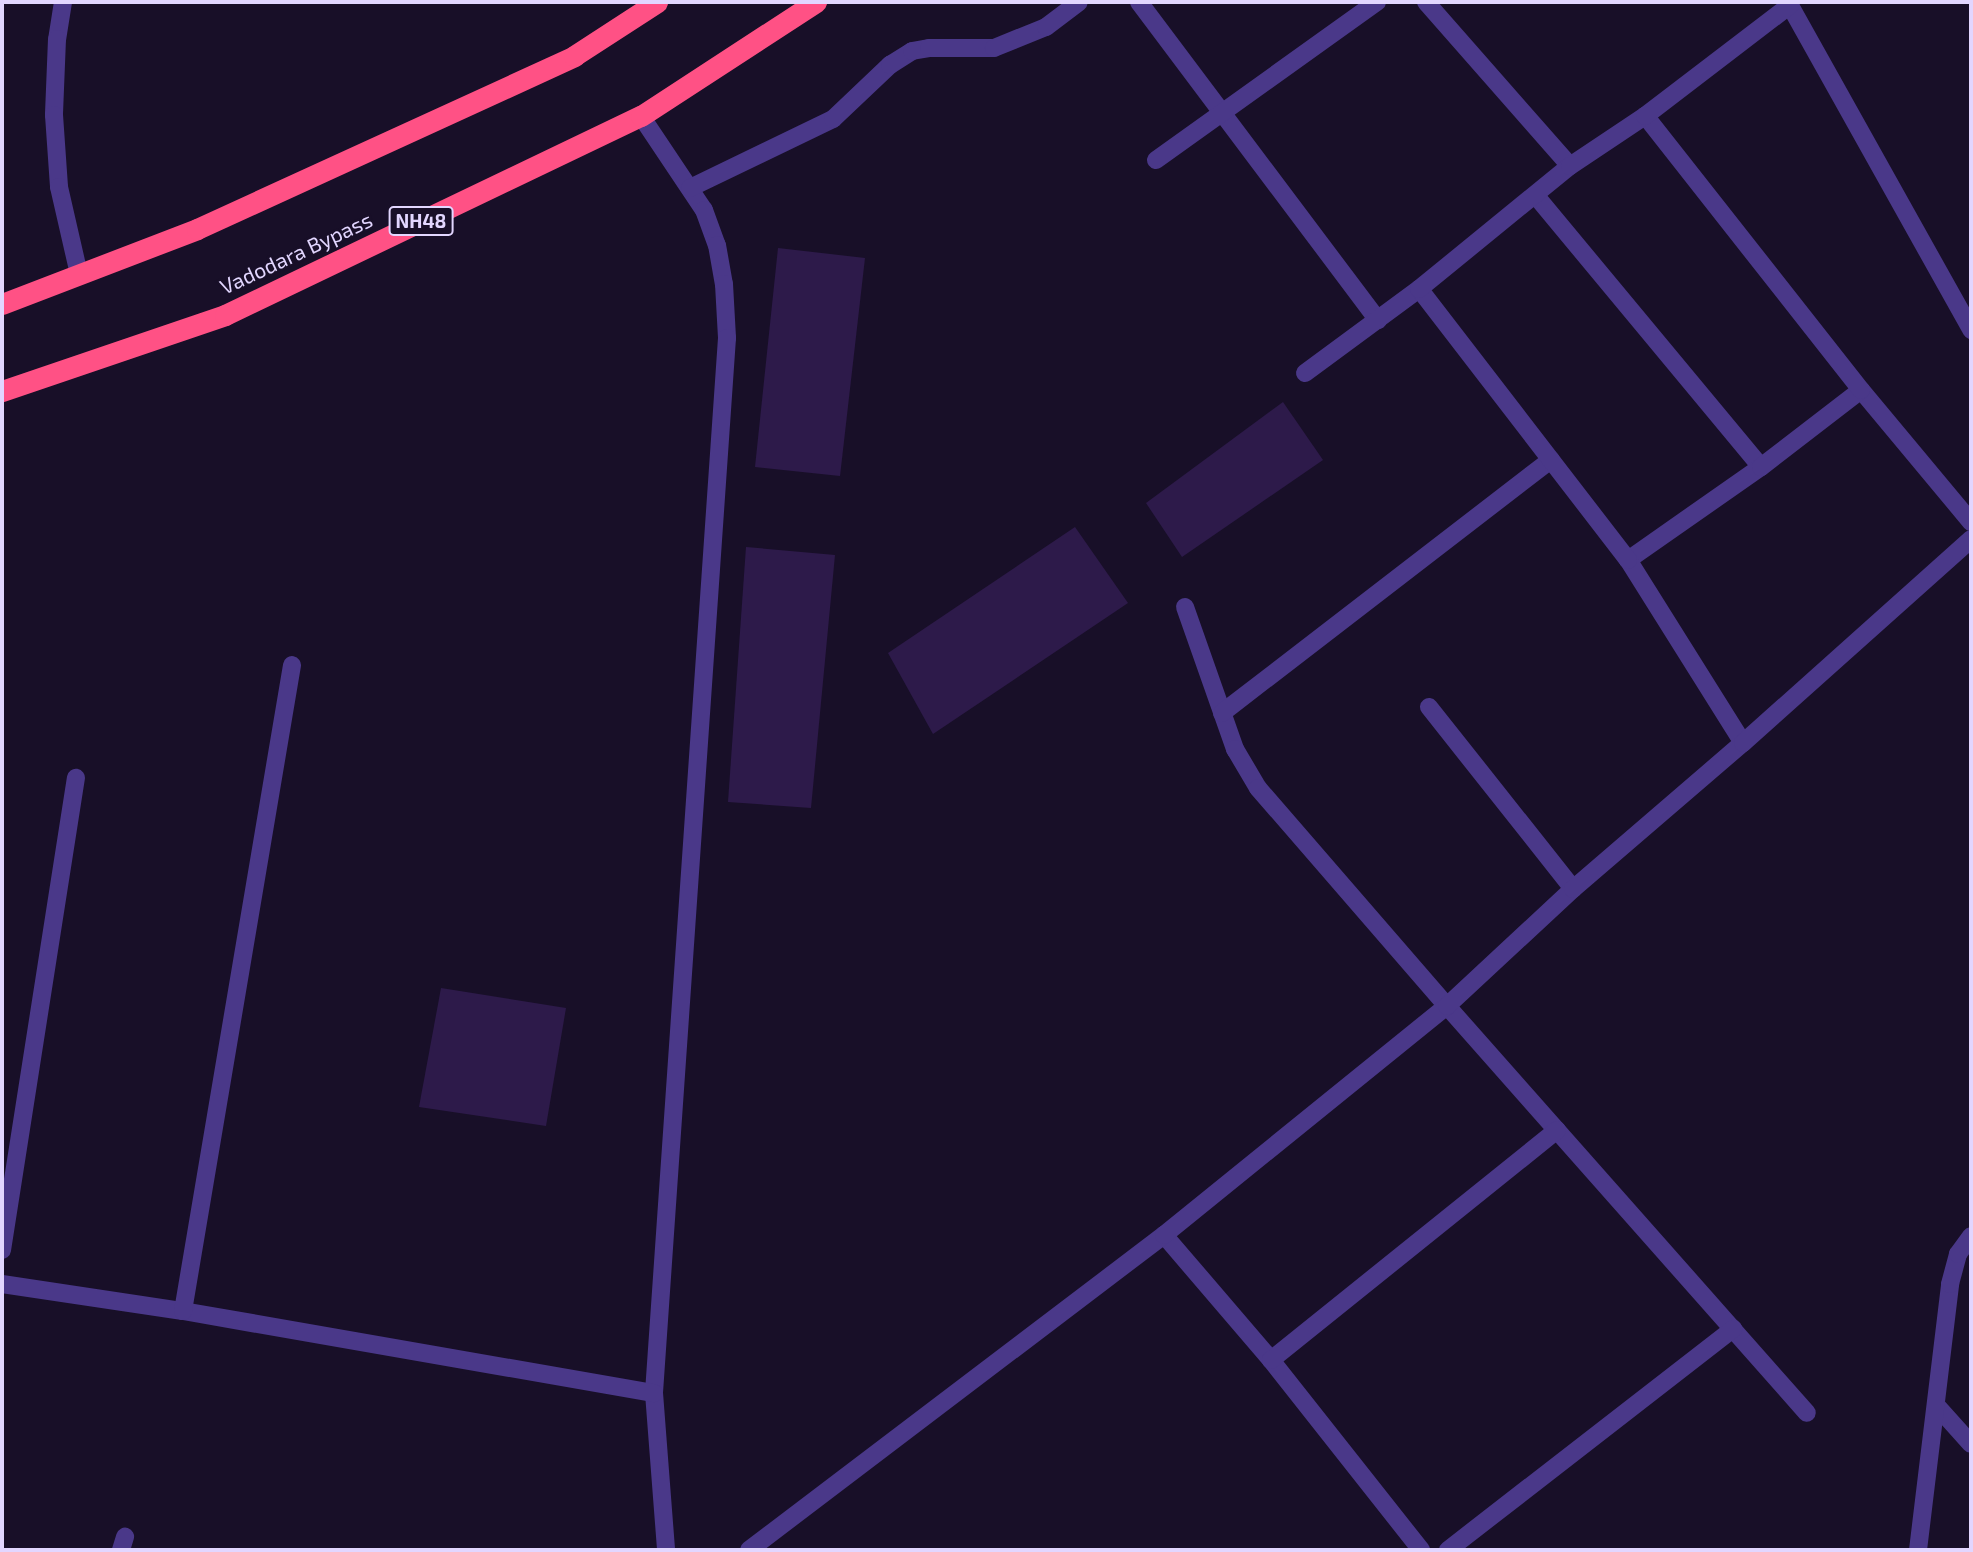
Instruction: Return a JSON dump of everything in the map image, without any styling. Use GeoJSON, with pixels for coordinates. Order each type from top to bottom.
{"type":"FeatureCollection","features":[{"type":"Feature","properties":{"kind":"highway"},"geometry":{"type":"LineString","coordinates":[[2,304],[197,229],[574,57],[657,2]]}},
{"type":"Feature","properties":{"kind":"highway","name":"Vadodara Bypass"},"geometry":{"type":"LineString","coordinates":[[2,391],[225,315],[641,116],[816,2]]}},
{"type":"Feature","properties":{"kind":"street"},"geometry":{"type":"LineString","coordinates":[[63,2],[57,39],[54,115],[59,187],[79,274]]}},
{"type":"Feature","properties":{"kind":"street"},"geometry":{"type":"LineString","coordinates":[[690,188],[833,119],[890,65],[912,51],[929,48],[994,48],[1046,27],[1079,2]]}},
{"type":"Feature","properties":{"kind":"street"},"geometry":{"type":"LineString","coordinates":[[1139,2],[1378,320]]}},
{"type":"Feature","properties":{"kind":"street"},"geometry":{"type":"LineString","coordinates":[[1156,160],[1377,2]]}},
{"type":"Feature","properties":{"kind":"street"},"geometry":{"type":"LineString","coordinates":[[1426,2],[1570,166]]}},
{"type":"Feature","properties":{"kind":"street"},"geometry":{"type":"LineString","coordinates":[[1305,373],[1419,289],[1570,166],[1645,116],[1789,3],[1971,330]]}},
{"type":"Feature","properties":{"kind":"street"},"geometry":{"type":"LineString","coordinates":[[641,116],[704,210],[717,245],[724,284],[727,338],[654,1393],[666,1550]]}},
{"type":"Feature","properties":{"kind":"street"},"geometry":{"type":"LineString","coordinates":[[1645,116],[1861,390],[1971,522]]}},
{"type":"Feature","properties":{"kind":"street"},"geometry":{"type":"LineString","coordinates":[[1536,196],[1761,467]]}},
{"type":"Feature","properties":{"kind":"street"},"geometry":{"type":"LineString","coordinates":[[1419,289],[1628,560],[1743,743]]}},
{"type":"Feature","properties":{"kind":"street"},"geometry":{"type":"LineString","coordinates":[[1628,560],[1761,467],[1861,390]]}},
{"type":"Feature","properties":{"kind":"street"},"geometry":{"type":"LineString","coordinates":[[1223,713],[1551,460]]}},
{"type":"Feature","properties":{"kind":"street"},"geometry":{"type":"LineString","coordinates":[[749,1550],[1164,1235],[1447,1006],[1573,889],[1743,743],[1971,539]]}},
{"type":"Feature","properties":{"kind":"street"},"geometry":{"type":"LineString","coordinates":[[1185,607],[1235,749],[1258,788],[1807,1413]]}},
{"type":"Feature","properties":{"kind":"street"},"geometry":{"type":"LineString","coordinates":[[183,1311],[292,665]]}},
{"type":"Feature","properties":{"kind":"street"},"geometry":{"type":"LineString","coordinates":[[1429,708],[1573,889]]}},
{"type":"Feature","properties":{"kind":"street"},"geometry":{"type":"LineString","coordinates":[[2,1250],[76,778]]}},
{"type":"Feature","properties":{"kind":"street"},"geometry":{"type":"LineString","coordinates":[[1270,1360],[1557,1130]]}},
{"type":"Feature","properties":{"kind":"street"},"geometry":{"type":"LineString","coordinates":[[1164,1235],[1270,1360],[1421,1550]]}},
{"type":"Feature","properties":{"kind":"street"},"geometry":{"type":"LineString","coordinates":[[1919,1550],[1950,1284],[1958,1254],[1971,1236]]}},
{"type":"Feature","properties":{"kind":"street"},"geometry":{"type":"LineString","coordinates":[[2,1284],[183,1311],[654,1393]]}},
{"type":"Feature","properties":{"kind":"street"},"geometry":{"type":"LineString","coordinates":[[1448,1550],[1733,1329]]}},
{"type":"Feature","properties":{"kind":"street"},"geometry":{"type":"LineString","coordinates":[[1936,1405],[1971,1444]]}},
{"type":"Feature","properties":{"kind":"building"},"geometry":{"type":"Polygon","coordinates":[[[778,248],[865,258],[840,476],[755,467],[778,248]]]}},
{"type":"Feature","properties":{"kind":"building"},"geometry":{"type":"Polygon","coordinates":[[[1283,402],[1323,460],[1182,557],[1146,503],[1283,402]]]}},
{"type":"Feature","properties":{"kind":"building"},"geometry":{"type":"Polygon","coordinates":[[[1075,527],[1128,603],[933,734],[888,653],[1075,527]]]}},
{"type":"Feature","properties":{"kind":"building"},"geometry":{"type":"Polygon","coordinates":[[[746,547],[835,555],[811,808],[728,802],[746,547]]]}},
{"type":"Feature","properties":{"kind":"building"},"geometry":{"type":"Polygon","coordinates":[[[441,988],[566,1008],[546,1126],[419,1107],[441,988]]]}}]}
